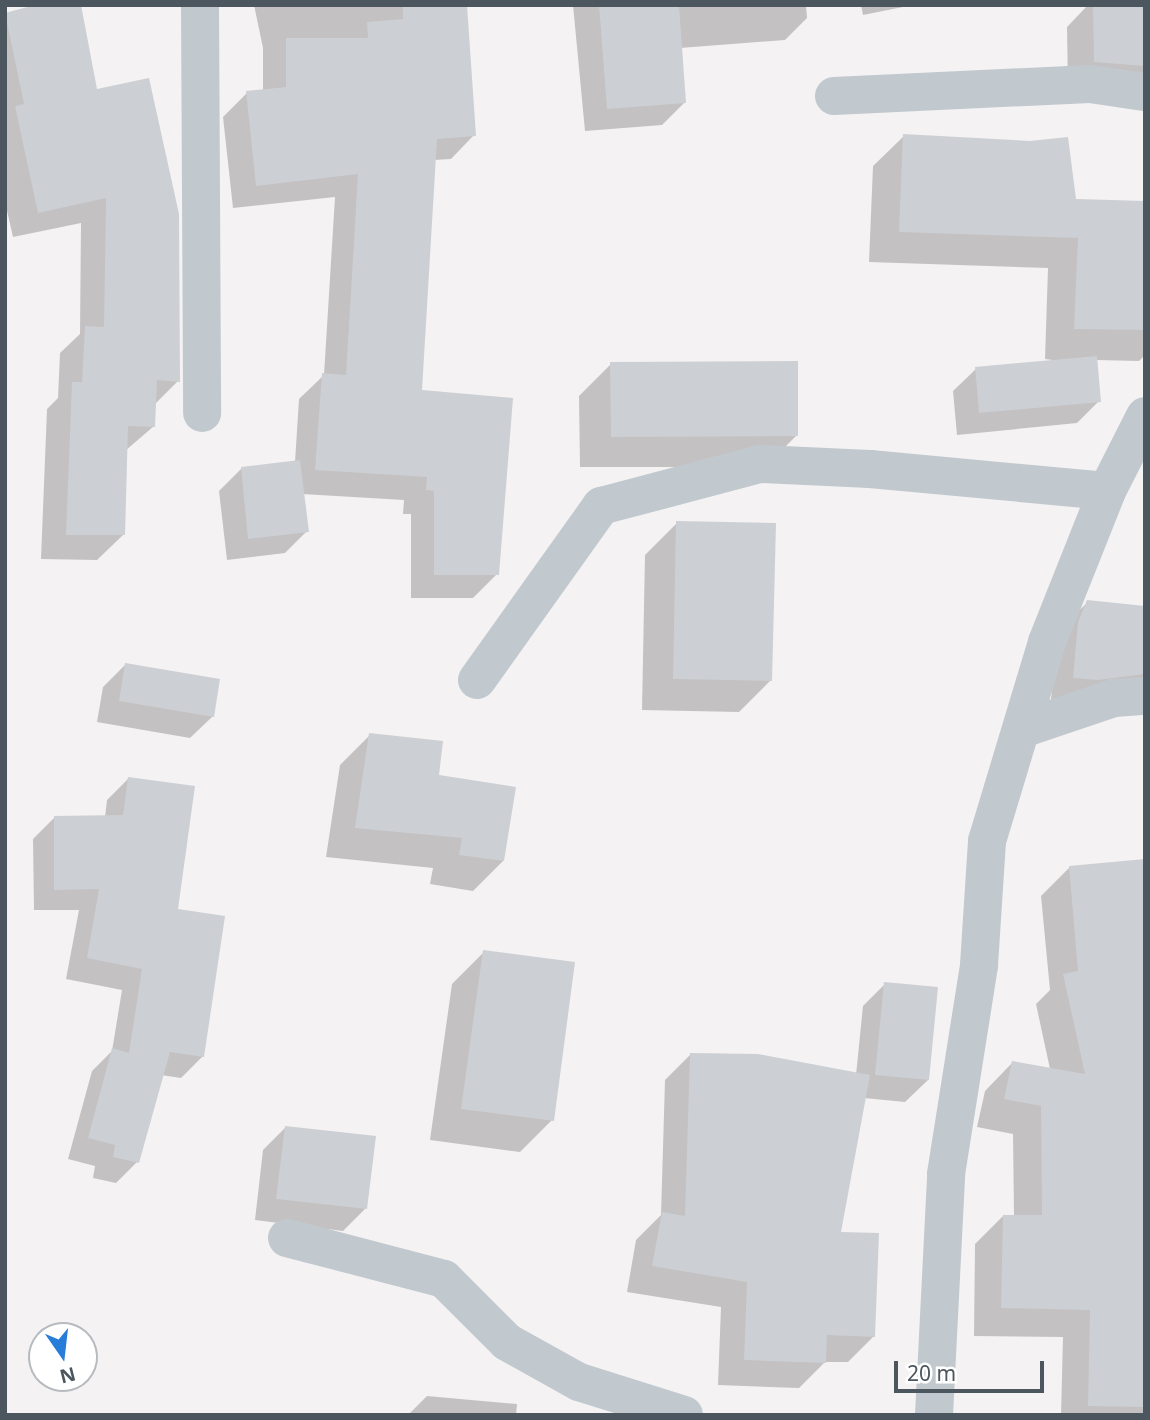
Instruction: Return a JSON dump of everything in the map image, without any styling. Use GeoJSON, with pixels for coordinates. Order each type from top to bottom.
{"type":"FeatureCollection","features":[{"type":"Feature","properties":{"kind":"street"},"geometry":{"type":"LineString","coordinates":[[200,5],[202,414]]}},
{"type":"Feature","properties":{"kind":"street"},"geometry":{"type":"LineString","coordinates":[[834,96],[1090,84],[1145,92]]}},
{"type":"Feature","properties":{"kind":"street"},"geometry":{"type":"LineString","coordinates":[[934,1415],[946,1174],[979,965],[987,841],[1047,642],[1107,491],[1145,416]]}},
{"type":"Feature","properties":{"kind":"street"},"geometry":{"type":"LineString","coordinates":[[477,680],[601,506],[760,464],[870,469],[1107,491]]}},
{"type":"Feature","properties":{"kind":"street"},"geometry":{"type":"LineString","coordinates":[[1022,729],[1114,698],[1145,696]]}},
{"type":"Feature","properties":{"kind":"street"},"geometry":{"type":"LineString","coordinates":[[287,1238],[444,1279],[507,1342],[579,1382],[684,1415]]}},
{"type":"Feature","properties":{"kind":"building"},"geometry":{"type":"Polygon","coordinates":[[[35,5],[81,5],[97,89],[149,78],[179,214],[180,382],[157,380],[155,427],[128,426],[125,535],[66,535],[72,382],[82,382],[85,326],[104,327],[106,198],[38,213],[15,106],[24,104],[5,13],[35,5]]]}},
{"type":"Feature","properties":{"kind":"building"},"geometry":{"type":"Polygon","coordinates":[[[403,5],[467,5],[476,136],[437,139],[422,390],[513,398],[499,575],[434,575],[434,491],[426,490],[427,477],[315,470],[322,373],[346,375],[358,174],[256,186],[246,91],[286,87],[286,38],[368,38],[367,22],[403,19],[403,5]]]}},
{"type":"Feature","properties":{"kind":"building"},"geometry":{"type":"Polygon","coordinates":[[[599,5],[679,5],[686,103],[607,109],[599,5]]]}},
{"type":"Feature","properties":{"kind":"building"},"geometry":{"type":"Polygon","coordinates":[[[1093,5],[1145,5],[1145,66],[1094,62],[1093,5]]]}},
{"type":"Feature","properties":{"kind":"building"},"geometry":{"type":"Polygon","coordinates":[[[903,134],[1030,141],[1068,137],[1076,199],[1145,201],[1145,330],[1074,329],[1078,238],[899,232],[903,134]]]}},
{"type":"Feature","properties":{"kind":"building"},"geometry":{"type":"Polygon","coordinates":[[[1097,356],[1101,402],[979,413],[975,367],[1097,356]]]}},
{"type":"Feature","properties":{"kind":"building"},"geometry":{"type":"Polygon","coordinates":[[[798,361],[798,436],[611,437],[610,362],[798,361]]]}},
{"type":"Feature","properties":{"kind":"building"},"geometry":{"type":"Polygon","coordinates":[[[300,460],[309,532],[248,539],[241,467],[300,460]]]}},
{"type":"Feature","properties":{"kind":"building"},"geometry":{"type":"Polygon","coordinates":[[[676,521],[776,523],[772,681],[673,679],[676,521]]]}},
{"type":"Feature","properties":{"kind":"building"},"geometry":{"type":"Polygon","coordinates":[[[1087,600],[1145,606],[1145,674],[1098,680],[1073,678],[1078,622],[1087,600]]]}},
{"type":"Feature","properties":{"kind":"building"},"geometry":{"type":"Polygon","coordinates":[[[125,663],[220,679],[214,717],[119,701],[125,663]]]}},
{"type":"Feature","properties":{"kind":"building"},"geometry":{"type":"Polygon","coordinates":[[[369,733],[443,741],[439,775],[516,787],[504,861],[459,855],[462,838],[355,828],[369,733]]]}},
{"type":"Feature","properties":{"kind":"building"},"geometry":{"type":"Polygon","coordinates":[[[128,777],[195,786],[178,909],[225,916],[204,1057],[170,1052],[139,1163],[113,1157],[115,1145],[88,1138],[112,1048],[129,1053],[142,969],[87,958],[99,889],[54,890],[54,816],[123,815],[128,777]]]}},
{"type":"Feature","properties":{"kind":"building"},"geometry":{"type":"Polygon","coordinates":[[[1145,859],[1145,1407],[1088,1406],[1090,1310],[1001,1308],[1003,1215],[1042,1215],[1041,1106],[1004,1099],[1012,1061],[1085,1074],[1063,974],[1078,971],[1069,866],[1145,859]]]}},
{"type":"Feature","properties":{"kind":"building"},"geometry":{"type":"Polygon","coordinates":[[[483,950],[575,962],[554,1121],[461,1109],[483,950]]]}},
{"type":"Feature","properties":{"kind":"building"},"geometry":{"type":"Polygon","coordinates":[[[884,982],[938,987],[929,1080],[875,1075],[884,982]]]}},
{"type":"Feature","properties":{"kind":"building"},"geometry":{"type":"Polygon","coordinates":[[[690,1053],[758,1054],[870,1075],[841,1232],[879,1233],[875,1337],[827,1335],[826,1363],[744,1360],[747,1282],[652,1266],[662,1212],[685,1216],[690,1053]]]}},
{"type":"Feature","properties":{"kind":"building"},"geometry":{"type":"Polygon","coordinates":[[[285,1126],[376,1136],[367,1209],[276,1199],[285,1126]]]}}]}
